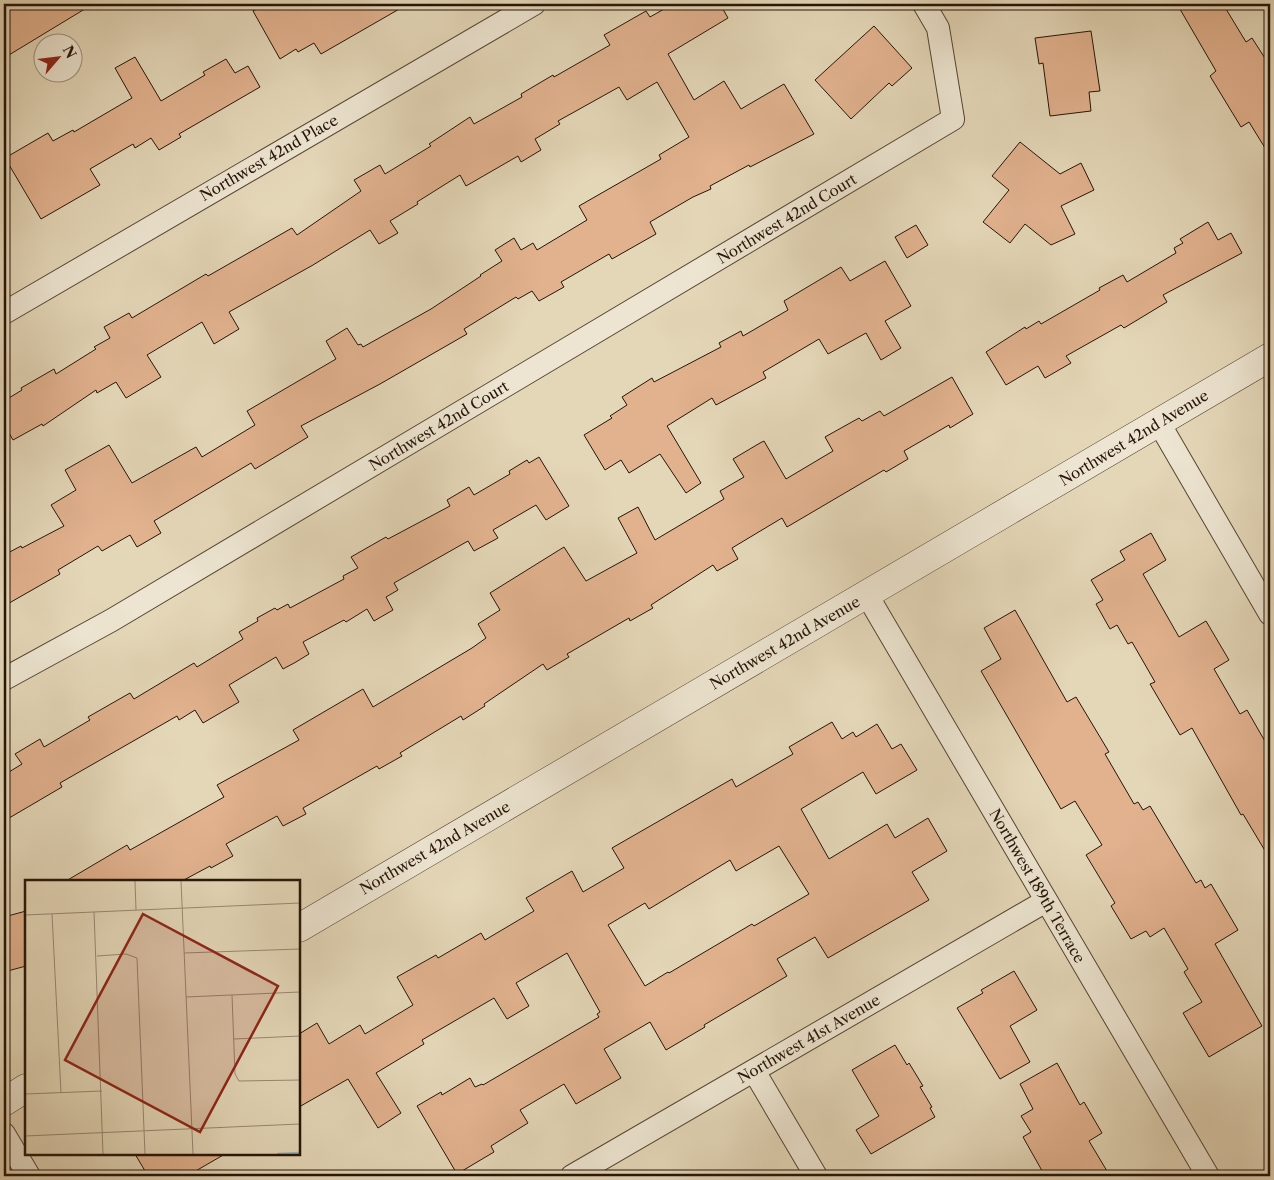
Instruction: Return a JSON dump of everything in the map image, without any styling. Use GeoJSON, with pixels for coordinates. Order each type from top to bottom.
{"type":"FeatureCollection","features":[{"type":"Feature","properties":{"kind":"street","name":"Northwest 42nd Place"},"geometry":{"type":"LineString","coordinates":[[4,313],[534,4]]}},
{"type":"Feature","properties":{"kind":"street","name":"Northwest 42nd Court"},"geometry":{"type":"LineString","coordinates":[[4,679],[112,620],[953,119],[938,28],[924,4]]}},
{"type":"Feature","properties":{"kind":"street","name":"Northwest 42nd Avenue"},"geometry":{"type":"LineString","coordinates":[[300,927],[1270,357]]}},
{"type":"Feature","properties":{"kind":"street"},"geometry":{"type":"LineString","coordinates":[[1159,423],[1270,614]]}},
{"type":"Feature","properties":{"kind":"street","name":"Northwest 189th Terrace"},"geometry":{"type":"LineString","coordinates":[[868,595],[1208,1176]]}},
{"type":"Feature","properties":{"kind":"street","name":"Northwest 41st Avenue"},"geometry":{"type":"LineString","coordinates":[[572,1176],[1046,901]]}},
{"type":"Feature","properties":{"kind":"street"},"geometry":{"type":"LineString","coordinates":[[754,1070],[816,1176]]}},
{"type":"Feature","properties":{"kind":"street"},"geometry":{"type":"LineString","coordinates":[[4,1102],[25,1089]]}},
{"type":"Feature","properties":{"kind":"street"},"geometry":{"type":"LineString","coordinates":[[4,1134],[28,1176]]}},
{"type":"Feature","properties":{"kind":"building"},"geometry":{"type":"Polygon","coordinates":[[[4,4],[93,4],[47,32],[32,32],[32,41],[4,58],[4,4]]]}},
{"type":"Feature","properties":{"kind":"building"},"geometry":{"type":"Polygon","coordinates":[[[266,4],[408,4],[321,54],[314,43],[298,52],[296,49],[280,59],[253,11],[266,4]]]}},
{"type":"Feature","properties":{"kind":"building"},"geometry":{"type":"Polygon","coordinates":[[[673,4],[720,4],[728,18],[668,54],[694,100],[724,81],[741,109],[784,84],[814,134],[750,167],[749,165],[710,186],[711,189],[693,197],[650,222],[656,234],[612,259],[609,254],[561,282],[564,287],[539,301],[532,291],[518,299],[516,297],[464,329],[467,334],[380,384],[301,426],[308,437],[255,469],[251,463],[154,521],[161,533],[137,547],[130,535],[102,551],[98,546],[58,570],[60,574],[4,606],[4,555],[21,546],[22,548],[64,526],[51,505],[76,490],[65,470],[109,445],[132,483],[196,447],[202,457],[255,425],[247,411],[336,359],[326,341],[347,328],[358,345],[361,344],[363,347],[431,309],[502,261],[495,250],[514,238],[521,250],[533,243],[537,250],[587,220],[579,206],[661,159],[659,155],[689,137],[657,82],[627,100],[619,87],[558,121],[560,124],[535,139],[541,150],[521,162],[518,156],[466,186],[460,175],[417,202],[418,204],[390,221],[398,233],[379,244],[370,230],[313,265],[229,312],[239,329],[214,344],[202,322],[147,355],[161,377],[126,398],[116,382],[97,393],[96,390],[43,426],[42,424],[13,440],[4,424],[4,401],[22,390],[21,388],[54,369],[56,374],[96,349],[94,347],[110,338],[104,327],[129,313],[132,318],[206,274],[208,276],[292,228],[297,235],[361,191],[354,180],[380,165],[385,174],[431,146],[429,144],[470,117],[474,124],[522,97],[521,94],[553,75],[554,77],[610,45],[604,35],[646,11],[650,17],[673,4]]]}},
{"type":"Feature","properties":{"kind":"building"},"geometry":{"type":"Polygon","coordinates":[[[1177,4],[1223,4],[1246,42],[1252,38],[1270,66],[1270,156],[1249,122],[1241,127],[1210,76],[1216,71],[1177,4]]]}},
{"type":"Feature","properties":{"kind":"building"},"geometry":{"type":"Polygon","coordinates":[[[874,26],[912,68],[892,86],[889,83],[851,119],[815,80],[874,26]]]}},
{"type":"Feature","properties":{"kind":"building"},"geometry":{"type":"Polygon","coordinates":[[[1091,31],[1100,91],[1089,92],[1091,111],[1050,116],[1043,63],[1039,64],[1035,38],[1091,31]]]}},
{"type":"Feature","properties":{"kind":"building"},"geometry":{"type":"Polygon","coordinates":[[[135,57],[161,101],[205,75],[203,72],[226,59],[235,73],[248,66],[260,87],[179,134],[181,137],[159,150],[151,138],[135,148],[133,144],[90,169],[100,185],[41,219],[5,158],[48,133],[53,141],[73,130],[74,132],[132,98],[115,68],[135,57]]]}},
{"type":"Feature","properties":{"kind":"building"},"geometry":{"type":"Polygon","coordinates":[[[1020,142],[1060,174],[1081,163],[1094,190],[1061,206],[1075,234],[1051,245],[1025,224],[1010,243],[983,222],[1009,190],[992,176],[1020,142]]]}},
{"type":"Feature","properties":{"kind":"building"},"geometry":{"type":"Polygon","coordinates":[[[1208,222],[1218,240],[1231,233],[1242,253],[1163,295],[1167,302],[1124,328],[1121,325],[1066,356],[1071,363],[1045,378],[1038,366],[1006,385],[986,352],[1025,327],[1026,329],[1039,321],[1041,324],[1123,275],[1127,282],[1176,253],[1174,248],[1183,243],[1180,239],[1208,222]]]}},
{"type":"Feature","properties":{"kind":"building"},"geometry":{"type":"Polygon","coordinates":[[[916,225],[928,245],[907,258],[895,237],[916,225]]]}},
{"type":"Feature","properties":{"kind":"building"},"geometry":{"type":"Polygon","coordinates":[[[885,261],[911,306],[885,321],[901,348],[881,360],[866,333],[828,354],[819,339],[763,372],[766,378],[716,405],[712,398],[667,426],[701,483],[686,493],[660,454],[629,473],[621,460],[605,470],[584,435],[612,418],[610,416],[627,405],[622,397],[652,378],[654,382],[721,347],[719,343],[741,331],[743,336],[788,310],[784,301],[841,267],[850,281],[885,261]]]}},
{"type":"Feature","properties":{"kind":"building"},"geometry":{"type":"Polygon","coordinates":[[[952,377],[973,414],[950,428],[949,425],[904,451],[908,459],[886,472],[884,470],[787,527],[782,518],[732,548],[738,559],[717,571],[713,565],[651,605],[653,608],[630,621],[629,618],[567,654],[569,657],[547,670],[543,664],[463,720],[461,716],[400,753],[402,756],[379,769],[377,766],[303,808],[306,814],[283,826],[277,816],[226,844],[233,856],[211,868],[210,866],[184,880],[68,880],[127,845],[130,850],[224,797],[217,785],[299,740],[293,730],[363,689],[373,707],[472,648],[486,638],[478,624],[500,610],[490,593],[564,547],[586,581],[637,553],[618,518],[638,507],[655,540],[724,499],[720,491],[744,477],[733,459],[760,443],[764,441],[786,479],[833,451],[825,437],[859,418],[862,421],[880,411],[884,416],[952,377]]]}},
{"type":"Feature","properties":{"kind":"building"},"geometry":{"type":"Polygon","coordinates":[[[539,457],[569,506],[546,520],[536,505],[493,530],[498,538],[474,551],[468,541],[394,583],[398,590],[386,597],[393,610],[374,621],[367,609],[346,622],[344,620],[303,642],[309,654],[296,662],[283,669],[276,657],[229,685],[239,702],[203,723],[195,710],[179,720],[177,716],[60,783],[62,787],[4,821],[4,775],[22,764],[15,754],[40,739],[44,747],[90,720],[88,717],[130,693],[134,699],[194,663],[197,667],[243,639],[239,632],[258,621],[257,618],[275,608],[277,610],[288,604],[290,608],[344,579],[343,576],[358,568],[351,557],[386,537],[388,539],[450,506],[447,500],[469,487],[474,495],[510,474],[509,471],[527,460],[529,463],[539,457]]]}},
{"type":"Feature","properties":{"kind":"building"},"geometry":{"type":"Polygon","coordinates":[[[1151,533],[1166,560],[1143,574],[1179,637],[1206,621],[1229,660],[1214,669],[1240,714],[1247,710],[1270,750],[1270,859],[1243,814],[1241,815],[1192,728],[1180,735],[1150,684],[1155,682],[1132,642],[1128,644],[1117,625],[1110,629],[1096,604],[1103,600],[1091,580],[1125,560],[1120,551],[1151,533]]]}},
{"type":"Feature","properties":{"kind":"building"},"geometry":{"type":"Polygon","coordinates":[[[1015,610],[1067,702],[1076,697],[1109,752],[1105,754],[1134,804],[1138,802],[1143,810],[1150,806],[1196,883],[1201,880],[1205,888],[1211,884],[1238,930],[1215,944],[1262,1026],[1209,1057],[1183,1013],[1202,1002],[1184,972],[1188,969],[1164,928],[1150,937],[1146,931],[1131,939],[1111,906],[1115,903],[1086,855],[1102,845],[1075,801],[1061,809],[981,671],[1001,659],[984,628],[1015,610]]]}},
{"type":"Feature","properties":{"kind":"building"},"geometry":{"type":"Polygon","coordinates":[[[832,722],[842,739],[853,732],[856,737],[877,724],[892,749],[901,744],[917,770],[876,794],[863,772],[801,809],[829,859],[887,824],[895,838],[928,818],[947,851],[912,872],[929,900],[828,958],[815,937],[777,959],[787,976],[704,1025],[705,1027],[666,1050],[650,1022],[604,1049],[621,1078],[576,1104],[564,1084],[520,1110],[528,1123],[491,1146],[494,1152],[457,1174],[417,1106],[441,1092],[442,1095],[470,1078],[475,1087],[483,1085],[599,1017],[597,1014],[600,1012],[567,953],[516,983],[529,1006],[507,1019],[494,998],[422,1040],[424,1044],[376,1073],[401,1113],[378,1128],[348,1079],[300,1106],[300,1033],[317,1023],[329,1044],[360,1025],[365,1034],[413,1005],[397,977],[436,955],[438,958],[481,933],[485,940],[534,911],[526,898],[572,871],[583,892],[624,868],[612,848],[732,779],[736,787],[793,754],[789,747],[832,722]],[[779,846],[736,871],[730,860],[649,909],[645,903],[608,925],[645,986],[752,924],[754,926],[809,894],[779,846]]]}},
{"type":"Feature","properties":{"kind":"building"},"geometry":{"type":"Polygon","coordinates":[[[25,911],[25,966],[4,972],[4,917],[25,911]]]}},
{"type":"Feature","properties":{"kind":"building"},"geometry":{"type":"Polygon","coordinates":[[[1014,971],[1037,1010],[1010,1026],[1030,1062],[1000,1079],[957,1008],[983,993],[981,990],[1014,971]]]}},
{"type":"Feature","properties":{"kind":"building"},"geometry":{"type":"Polygon","coordinates":[[[895,1045],[923,1086],[920,1087],[932,1107],[930,1108],[935,1117],[871,1154],[856,1130],[879,1116],[852,1070],[895,1045]]]}},
{"type":"Feature","properties":{"kind":"building"},"geometry":{"type":"Polygon","coordinates":[[[1057,1063],[1080,1105],[1084,1102],[1102,1133],[1089,1141],[1110,1176],[1045,1176],[1023,1137],[1031,1132],[1021,1116],[1033,1109],[1020,1084],[1057,1063]]]}},
{"type":"Feature","properties":{"kind":"building"},"geometry":{"type":"Polygon","coordinates":[[[136,1155],[223,1155],[187,1176],[148,1176],[136,1155]]]}}]}
